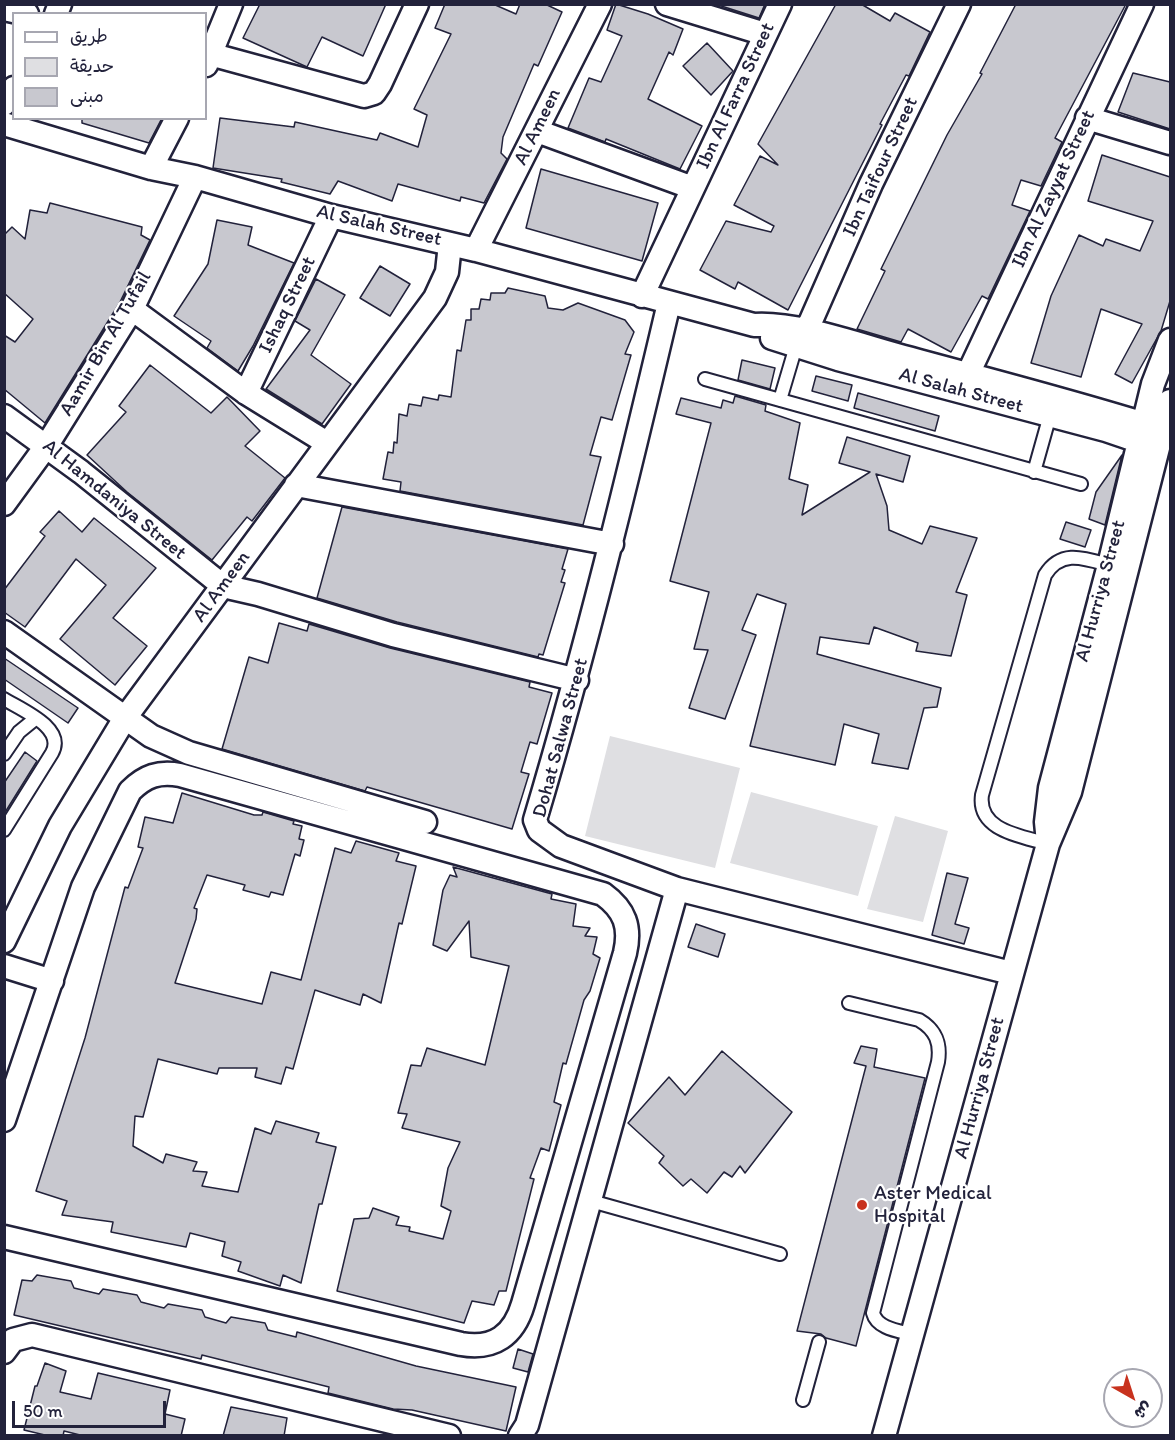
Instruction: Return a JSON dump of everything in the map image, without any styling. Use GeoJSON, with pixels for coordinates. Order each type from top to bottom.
{"type":"FeatureCollection","features":[{"type":"Feature","properties":{"kind":"street"},"geometry":{"type":"LineString","coordinates":[[231,4],[208,57],[364,96],[374,93],[380,84],[417,4]]}},
{"type":"Feature","properties":{"kind":"street","name":"Al Ameen"},"geometry":{"type":"LineString","coordinates":[[476,250],[600,4]]}},
{"type":"Feature","properties":{"kind":"street"},"geometry":{"type":"LineString","coordinates":[[667,4],[765,34]]}},
{"type":"Feature","properties":{"kind":"street","name":"Ibn Al Farra Street"},"geometry":{"type":"LineString","coordinates":[[642,296],[780,4]]}},
{"type":"Feature","properties":{"kind":"street","name":"Ibn Taifour Street"},"geometry":{"type":"LineString","coordinates":[[801,339],[871,184],[959,4]]}},
{"type":"Feature","properties":{"kind":"street","name":"Ibn Al Zayyat Street"},"geometry":{"type":"LineString","coordinates":[[968,374],[1142,4]]}},
{"type":"Feature","properties":{"kind":"street"},"geometry":{"type":"LineString","coordinates":[[4,104],[12,91]]}},
{"type":"Feature","properties":{"kind":"street"},"geometry":{"type":"LineString","coordinates":[[1087,118],[1170,143]]}},
{"type":"Feature","properties":{"kind":"street"},"geometry":{"type":"LineString","coordinates":[[152,168],[176,120]]}},
{"type":"Feature","properties":{"kind":"street","name":"Al Salah Street"},"geometry":{"type":"LineString","coordinates":[[7,130],[195,177],[331,216],[450,243],[754,325],[776,340],[801,339],[968,374],[1158,438]]}},
{"type":"Feature","properties":{"kind":"street","name":"Ibn Al Farra Street"},"geometry":{"type":"LineString","coordinates":[[537,131],[693,188]]}},
{"type":"Feature","properties":{"kind":"street","name":"Aamir Bin Al Tufail"},"geometry":{"type":"LineString","coordinates":[[4,504],[47,445],[132,309],[195,177]]}},
{"type":"Feature","properties":{"kind":"street","name":"Ishaq Street"},"geometry":{"type":"LineString","coordinates":[[246,393],[331,216]]}},
{"type":"Feature","properties":{"kind":"street","name":"Al Ameen"},"geometry":{"type":"LineString","coordinates":[[4,941],[60,826],[125,717],[435,298],[447,272],[450,243]]}},
{"type":"Feature","properties":{"kind":"street","name":"Dohat Salwa Street"},"geometry":{"type":"LineString","coordinates":[[669,303],[577,680],[535,820],[539,830],[561,846],[677,889],[1011,974]]}},
{"type":"Feature","properties":{"kind":"street"},"geometry":{"type":"LineString","coordinates":[[132,309],[246,393],[327,443]]}},
{"type":"Feature","properties":{"kind":"street","name":"Al Salah Street"},"geometry":{"type":"LineString","coordinates":[[801,339],[1050,415],[1158,438]]}},
{"type":"Feature","properties":{"kind":"street","name":"Al Hurriya Street"},"geometry":{"type":"LineString","coordinates":[[884,1436],[914,1335],[1048,844],[1070,792],[1158,438],[1153,384],[1170,340]]}},
{"type":"Feature","properties":{"kind":"street","name":"Al Hurriya Street"},"geometry":{"type":"LineString","coordinates":[[1048,844],[1046,810],[1050,788],[1109,565],[1170,401]]}},
{"type":"Feature","properties":{"kind":"street","name":"Al Hamdaniya Street"},"geometry":{"type":"LineString","coordinates":[[4,416],[47,445],[222,586]]}},
{"type":"Feature","properties":{"kind":"street"},"geometry":{"type":"LineString","coordinates":[[296,485],[612,544]]}},
{"type":"Feature","properties":{"kind":"street"},"geometry":{"type":"LineString","coordinates":[[222,586],[258,594],[393,635],[577,680]]}},
{"type":"Feature","properties":{"kind":"street"},"geometry":{"type":"LineString","coordinates":[[4,632],[151,736],[189,753],[425,822]]}},
{"type":"Feature","properties":{"kind":"street"},"geometry":{"type":"LineString","coordinates":[[4,1120],[83,887],[124,802],[138,783],[158,774],[169,773],[603,894],[623,913],[628,926],[628,940],[521,1312],[501,1340],[475,1347],[4,1237]]}},
{"type":"Feature","properties":{"kind":"street"},"geometry":{"type":"LineString","coordinates":[[520,1436],[527,1425],[677,889]]}},
{"type":"Feature","properties":{"kind":"street"},"geometry":{"type":"LineString","coordinates":[[4,966],[49,988]]}},
{"type":"Feature","properties":{"kind":"street"},"geometry":{"type":"LineString","coordinates":[[620,968],[652,977]]}},
{"type":"Feature","properties":{"kind":"street"},"geometry":{"type":"LineString","coordinates":[[4,982],[49,988]]}},
{"type":"Feature","properties":{"kind":"street"},"geometry":{"type":"LineString","coordinates":[[521,1312],[556,1323]]}},
{"type":"Feature","properties":{"kind":"street"},"geometry":{"type":"LineString","coordinates":[[4,1352],[13,1340],[32,1335],[371,1426],[449,1436]]}},
{"type":"Feature","properties":{"kind":"lane"},"geometry":{"type":"LineString","coordinates":[[780,400],[801,339]]}},
{"type":"Feature","properties":{"kind":"lane"},"geometry":{"type":"LineString","coordinates":[[705,379],[1081,484]]}},
{"type":"Feature","properties":{"kind":"lane"},"geometry":{"type":"LineString","coordinates":[[1034,472],[1050,415]]}},
{"type":"Feature","properties":{"kind":"lane"},"geometry":{"type":"LineString","coordinates":[[1048,844],[990,823],[982,810],[982,795],[1045,575],[1054,563],[1069,556],[1109,565]]}},
{"type":"Feature","properties":{"kind":"lane"},"geometry":{"type":"LineString","coordinates":[[4,699],[51,730],[55,748],[4,830]]}},
{"type":"Feature","properties":{"kind":"lane"},"geometry":{"type":"LineString","coordinates":[[4,754],[19,732],[35,719]]}},
{"type":"Feature","properties":{"kind":"lane"},"geometry":{"type":"LineString","coordinates":[[849,1003],[919,1020],[928,1025],[939,1042],[938,1062],[873,1313],[875,1320],[881,1325],[914,1335]]}},
{"type":"Feature","properties":{"kind":"lane"},"geometry":{"type":"LineString","coordinates":[[591,1201],[780,1254]]}},
{"type":"Feature","properties":{"kind":"lane"},"geometry":{"type":"LineString","coordinates":[[803,1400],[819,1342]]}},
{"type":"Feature","properties":{"kind":"green space"},"geometry":{"type":"Polygon","coordinates":[[[610,736],[740,768],[715,868],[585,836],[610,736]]]}},
{"type":"Feature","properties":{"kind":"green space"},"geometry":{"type":"Polygon","coordinates":[[[751,792],[878,826],[858,896],[730,863],[751,792]]]}},
{"type":"Feature","properties":{"kind":"green space"},"geometry":{"type":"Polygon","coordinates":[[[895,816],[948,831],[923,922],[867,909],[895,816]]]}},
{"type":"Feature","properties":{"kind":"building"},"geometry":{"type":"Polygon","coordinates":[[[260,4],[386,4],[363,56],[322,37],[307,67],[243,38],[260,4]]]}},
{"type":"Feature","properties":{"kind":"building"},"geometry":{"type":"Polygon","coordinates":[[[445,4],[493,4],[516,14],[520,4],[545,4],[562,12],[538,66],[534,64],[503,137],[501,153],[507,159],[484,203],[461,197],[460,201],[398,184],[392,201],[338,181],[330,194],[281,182],[282,179],[213,168],[220,118],[294,127],[295,122],[377,140],[380,133],[418,147],[427,115],[414,109],[451,34],[435,28],[445,4]]]}},
{"type":"Feature","properties":{"kind":"building"},"geometry":{"type":"Polygon","coordinates":[[[616,4],[648,14],[683,29],[673,55],[669,52],[648,99],[702,126],[680,169],[606,139],[605,142],[568,128],[589,78],[601,82],[622,36],[607,30],[616,4]]]}},
{"type":"Feature","properties":{"kind":"building"},"geometry":{"type":"Polygon","coordinates":[[[715,4],[765,4],[759,18],[715,4]]]}},
{"type":"Feature","properties":{"kind":"building"},"geometry":{"type":"Polygon","coordinates":[[[836,4],[861,4],[890,21],[895,13],[930,32],[909,76],[906,75],[880,124],[882,125],[788,310],[738,282],[735,289],[700,270],[726,221],[771,232],[774,226],[734,205],[760,156],[778,165],[758,144],[836,4]]]}},
{"type":"Feature","properties":{"kind":"building"},"geometry":{"type":"Polygon","coordinates":[[[1016,4],[1126,4],[1055,138],[1062,142],[1041,186],[1021,180],[1012,205],[1030,211],[988,299],[982,296],[951,352],[908,329],[901,342],[857,329],[885,271],[881,269],[947,135],[982,74],[980,73],[1016,4]]]}},
{"type":"Feature","properties":{"kind":"building"},"geometry":{"type":"Polygon","coordinates":[[[707,43],[733,71],[711,95],[683,66],[707,43]]]}},
{"type":"Feature","properties":{"kind":"building"},"geometry":{"type":"Polygon","coordinates":[[[1133,73],[1170,82],[1170,129],[1118,112],[1133,73]]]}},
{"type":"Feature","properties":{"kind":"building"},"geometry":{"type":"Polygon","coordinates":[[[82,120],[161,120],[149,143],[82,123],[82,120]]]}},
{"type":"Feature","properties":{"kind":"building"},"geometry":{"type":"Polygon","coordinates":[[[1102,155],[1170,177],[1170,301],[1161,331],[1132,383],[1115,374],[1142,324],[1101,309],[1081,377],[1031,363],[1051,296],[1079,235],[1103,246],[1106,239],[1140,251],[1153,221],[1088,201],[1102,155]]]}},
{"type":"Feature","properties":{"kind":"building"},"geometry":{"type":"Polygon","coordinates":[[[541,169],[658,203],[642,261],[526,228],[541,169]]]}},
{"type":"Feature","properties":{"kind":"building"},"geometry":{"type":"Polygon","coordinates":[[[50,203],[142,227],[141,235],[150,240],[120,302],[45,423],[4,389],[4,335],[15,342],[33,319],[4,293],[4,235],[12,227],[25,239],[30,210],[47,213],[50,203]]]}},
{"type":"Feature","properties":{"kind":"building"},"geometry":{"type":"Polygon","coordinates":[[[217,220],[252,227],[248,245],[294,263],[253,346],[238,371],[207,348],[211,341],[174,316],[208,264],[217,220]]]}},
{"type":"Feature","properties":{"kind":"building"},"geometry":{"type":"Polygon","coordinates":[[[380,266],[410,284],[390,316],[360,298],[380,266]]]}},
{"type":"Feature","properties":{"kind":"building"},"geometry":{"type":"Polygon","coordinates":[[[316,279],[345,295],[311,355],[351,384],[322,424],[266,389],[310,330],[295,321],[316,279]]]}},
{"type":"Feature","properties":{"kind":"building"},"geometry":{"type":"Polygon","coordinates":[[[508,288],[545,296],[548,308],[563,310],[578,303],[625,320],[634,332],[625,354],[631,355],[612,420],[601,417],[590,455],[601,457],[583,525],[400,491],[401,482],[383,479],[388,452],[393,453],[394,442],[397,443],[399,414],[407,416],[409,404],[421,406],[423,397],[438,400],[439,395],[451,397],[457,350],[461,351],[466,320],[471,320],[471,309],[479,309],[481,299],[490,300],[491,293],[505,293],[508,288]]]}},
{"type":"Feature","properties":{"kind":"building"},"geometry":{"type":"Polygon","coordinates":[[[742,360],[775,368],[770,389],[738,380],[742,360]]]}},
{"type":"Feature","properties":{"kind":"building"},"geometry":{"type":"Polygon","coordinates":[[[150,365],[211,413],[227,397],[260,431],[245,446],[285,478],[252,521],[247,517],[212,560],[127,492],[87,455],[126,412],[119,406],[150,365]]]}},
{"type":"Feature","properties":{"kind":"building"},"geometry":{"type":"Polygon","coordinates":[[[816,376],[852,385],[848,401],[812,391],[816,376]]]}},
{"type":"Feature","properties":{"kind":"building"},"geometry":{"type":"Polygon","coordinates":[[[858,393],[939,416],[935,431],[854,408],[858,393]]]}},
{"type":"Feature","properties":{"kind":"building"},"geometry":{"type":"Polygon","coordinates":[[[735,396],[766,405],[765,411],[800,423],[789,479],[808,485],[802,515],[870,472],[839,463],[847,437],[910,456],[903,482],[876,474],[887,506],[889,530],[922,544],[930,526],[977,538],[956,592],[967,595],[951,656],[916,651],[918,643],[874,627],[869,644],[820,637],[817,654],[941,688],[937,707],[924,708],[908,769],[872,763],[879,734],[844,724],[835,765],[750,746],[786,604],[757,594],[742,630],[756,635],[725,719],[689,708],[708,650],[694,649],[709,592],[670,581],[711,423],[676,414],[681,398],[721,408],[723,400],[733,403],[735,396]]]}},
{"type":"Feature","properties":{"kind":"building"},"geometry":{"type":"Polygon","coordinates":[[[1122,455],[1105,525],[1089,519],[1096,492],[1122,455]]]}},
{"type":"Feature","properties":{"kind":"building"},"geometry":{"type":"Polygon","coordinates":[[[342,507],[568,549],[562,569],[565,570],[561,582],[565,583],[543,655],[539,654],[538,657],[397,622],[317,598],[342,507]]]}},
{"type":"Feature","properties":{"kind":"building"},"geometry":{"type":"Polygon","coordinates":[[[59,511],[82,532],[94,518],[156,568],[113,618],[147,646],[115,685],[60,639],[106,585],[76,559],[25,627],[4,612],[4,590],[45,536],[40,532],[59,511]]]}},
{"type":"Feature","properties":{"kind":"building"},"geometry":{"type":"Polygon","coordinates":[[[1066,522],[1091,530],[1085,547],[1060,539],[1066,522]]]}},
{"type":"Feature","properties":{"kind":"building"},"geometry":{"type":"Polygon","coordinates":[[[279,623],[307,631],[309,624],[390,648],[530,682],[529,687],[552,693],[537,744],[530,742],[521,772],[529,774],[512,829],[367,787],[365,791],[222,749],[249,657],[268,663],[279,623]]]}},
{"type":"Feature","properties":{"kind":"building"},"geometry":{"type":"Polygon","coordinates":[[[4,658],[78,708],[68,723],[4,679],[4,658]]]}},
{"type":"Feature","properties":{"kind":"building"},"geometry":{"type":"Polygon","coordinates":[[[25,752],[37,761],[4,814],[4,783],[25,752]]]}},
{"type":"Feature","properties":{"kind":"building"},"geometry":{"type":"Polygon","coordinates":[[[182,793],[254,815],[262,815],[263,812],[294,821],[293,824],[302,826],[299,839],[304,840],[300,856],[295,854],[283,895],[271,892],[269,897],[243,890],[245,885],[207,875],[194,908],[197,909],[196,919],[175,983],[262,1004],[271,972],[301,980],[335,848],[351,853],[356,841],[399,853],[396,861],[416,866],[402,924],[399,923],[381,1003],[363,994],[360,1005],[315,990],[293,1069],[286,1067],[281,1084],[255,1077],[257,1068],[219,1068],[217,1074],[158,1059],[143,1117],[135,1116],[133,1146],[163,1163],[166,1154],[197,1162],[193,1171],[207,1172],[202,1186],[238,1192],[255,1128],[271,1134],[276,1121],[319,1133],[316,1142],[336,1147],[322,1204],[319,1204],[301,1283],[283,1275],[280,1286],[238,1271],[241,1262],[222,1256],[225,1242],[190,1233],[186,1247],[111,1232],[113,1222],[62,1215],[67,1201],[36,1191],[85,1038],[125,887],[128,888],[143,848],[138,847],[145,817],[173,823],[182,793]]]}},
{"type":"Feature","properties":{"kind":"building"},"geometry":{"type":"Polygon","coordinates":[[[453,867],[552,894],[551,899],[576,904],[573,926],[590,928],[585,936],[597,937],[593,954],[600,958],[590,991],[584,1000],[566,1064],[563,1063],[554,1102],[561,1105],[549,1151],[541,1148],[530,1178],[534,1179],[506,1291],[499,1291],[494,1305],[472,1301],[464,1323],[337,1291],[354,1219],[369,1218],[373,1208],[399,1217],[396,1225],[410,1227],[409,1231],[443,1239],[451,1211],[441,1206],[448,1168],[460,1142],[402,1128],[407,1114],[398,1113],[411,1065],[421,1066],[427,1048],[485,1065],[509,966],[471,957],[469,921],[447,951],[433,945],[443,890],[450,875],[457,877],[453,867]]]}},
{"type":"Feature","properties":{"kind":"building"},"geometry":{"type":"Polygon","coordinates":[[[947,873],[968,878],[955,924],[969,928],[964,944],[932,935],[947,873]]]}},
{"type":"Feature","properties":{"kind":"building"},"geometry":{"type":"Polygon","coordinates":[[[696,924],[725,934],[718,957],[688,947],[696,924]]]}},
{"type":"Feature","properties":{"kind":"building","name":"Aster Medical Hospital"},"geometry":{"type":"Polygon","coordinates":[[[861,1046],[877,1049],[874,1067],[925,1078],[856,1346],[826,1338],[821,1334],[797,1331],[866,1066],[854,1063],[861,1046]]]}},
{"type":"Feature","properties":{"kind":"building"},"geometry":{"type":"Polygon","coordinates":[[[722,1051],[792,1112],[745,1173],[740,1166],[732,1177],[724,1172],[707,1193],[691,1179],[683,1186],[659,1163],[664,1156],[628,1123],[669,1077],[685,1095],[722,1051]]]}},
{"type":"Feature","properties":{"kind":"building"},"geometry":{"type":"Polygon","coordinates":[[[37,1275],[71,1281],[74,1288],[99,1294],[103,1289],[137,1295],[141,1302],[164,1308],[168,1304],[202,1310],[205,1317],[226,1323],[231,1317],[265,1323],[268,1330],[296,1337],[297,1332],[416,1366],[516,1387],[506,1431],[412,1410],[393,1409],[328,1393],[329,1387],[202,1355],[201,1359],[14,1315],[22,1280],[32,1281],[37,1275]]]}},
{"type":"Feature","properties":{"kind":"building"},"geometry":{"type":"Polygon","coordinates":[[[518,1349],[533,1354],[528,1372],[513,1368],[518,1349]]]}},
{"type":"Feature","properties":{"kind":"building"},"geometry":{"type":"Polygon","coordinates":[[[45,1363],[66,1371],[60,1392],[91,1399],[98,1373],[170,1390],[165,1414],[185,1419],[181,1436],[84,1436],[64,1431],[63,1436],[49,1436],[24,1430],[35,1386],[37,1386],[45,1363]]]}},
{"type":"Feature","properties":{"kind":"building"},"geometry":{"type":"Polygon","coordinates":[[[231,1407],[287,1418],[284,1436],[223,1436],[231,1407]]]}},
{"type":"Feature","properties":{"kind":"place","name":"Aster Medical Hospital"},"geometry":{"type":"Point","coordinates":[862,1205]}}]}
